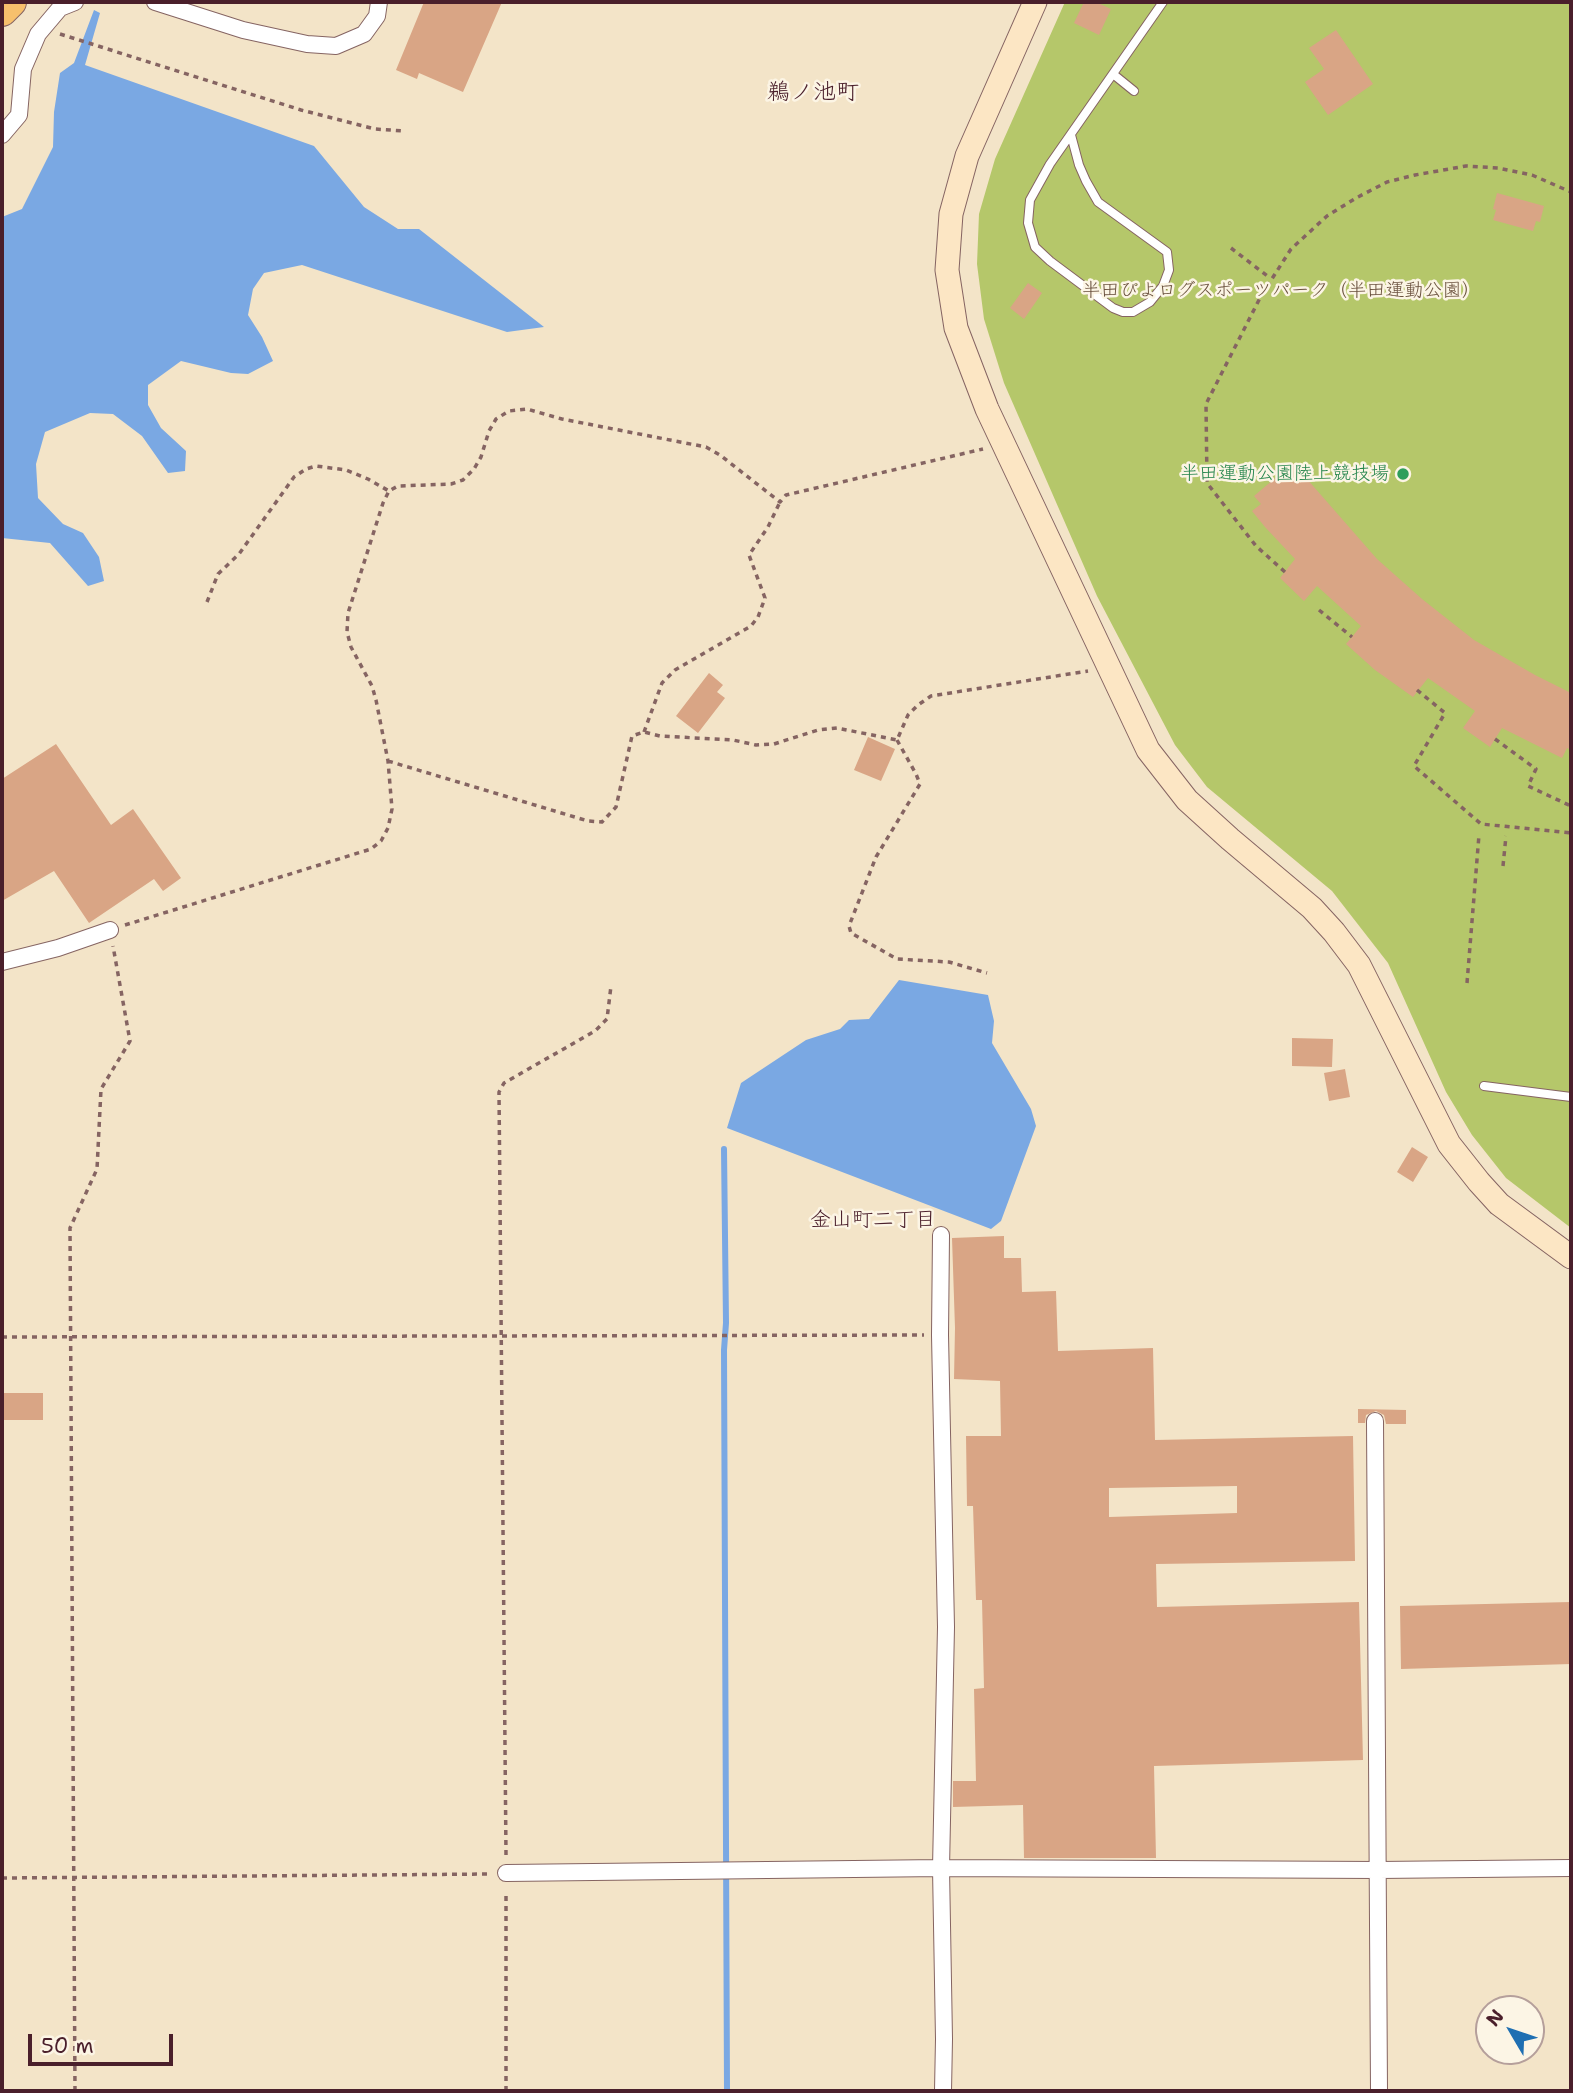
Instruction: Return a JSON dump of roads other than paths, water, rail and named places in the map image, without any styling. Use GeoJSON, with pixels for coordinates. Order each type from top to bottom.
{"type":"FeatureCollection","features":[{"type":"Feature","properties":{"kind":"highway"},"geometry":{"type":"LineString","coordinates":[[2,11],[12,2]]}},
{"type":"Feature","properties":{"kind":"street"},"geometry":{"type":"LineString","coordinates":[[2,135],[19,115],[23,69],[38,34],[60,8],[75,2]]}},
{"type":"Feature","properties":{"kind":"street"},"geometry":{"type":"LineString","coordinates":[[155,2],[243,30],[307,44],[336,46],[364,34],[377,16],[379,2]]}},
{"type":"Feature","properties":{"kind":"street"},"geometry":{"type":"LineString","coordinates":[[1035,2],[967,156],[951,214],[947,270],[956,328],[1002,444],[1148,750],[1186,800],[1312,908],[1335,932],[1359,965],[1449,1144],[1499,1204],[1571,1258]]}},
{"type":"Feature","properties":{"kind":"street"},"geometry":{"type":"LineString","coordinates":[[2,962],[58,948],[110,930]]}},
{"type":"Feature","properties":{"kind":"street"},"geometry":{"type":"LineString","coordinates":[[941,1235],[940,1335],[946,1627],[942,1868],[943,2091]]}},
{"type":"Feature","properties":{"kind":"street"},"geometry":{"type":"LineString","coordinates":[[1376,1421],[1379,2091]]}},
{"type":"Feature","properties":{"kind":"street"},"geometry":{"type":"LineString","coordinates":[[506,1873],[942,1868],[1571,1868]]}},
{"type":"Feature","properties":{"kind":"lane"},"geometry":{"type":"LineString","coordinates":[[1070,135],[1079,165],[1098,202],[1167,252],[1169,270],[1163,285],[1150,302],[1133,312],[1113,308],[1035,247],[1028,223],[1030,200],[1050,164],[1070,135],[1163,2]]}},
{"type":"Feature","properties":{"kind":"lane"},"geometry":{"type":"LineString","coordinates":[[1113,74],[1134,91]]}},
{"type":"Feature","properties":{"kind":"lane"},"geometry":{"type":"LineString","coordinates":[[1484,1086],[1571,1097]]}},
{"type":"Feature","properties":{"kind":"water"},"geometry":{"type":"Polygon","coordinates":[[[94,10],[100,13],[85,65],[314,146],[364,207],[398,229],[419,229],[544,327],[507,332],[302,265],[264,273],[253,289],[248,315],[273,361],[248,374],[231,373],[181,361],[148,385],[148,405],[161,428],[186,451],[185,471],[168,473],[142,436],[113,414],[90,413],[45,432],[36,464],[38,498],[63,524],[83,533],[99,557],[104,581],[88,586],[50,543],[2,538],[2,217],[22,209],[53,147],[54,112],[60,73],[74,63],[94,10]]]}},
{"type":"Feature","properties":{"kind":"water"},"geometry":{"type":"Polygon","coordinates":[[[899,980],[988,995],[994,1021],[992,1043],[1031,1109],[1036,1126],[1001,1221],[991,1229],[727,1128],[741,1083],[806,1040],[840,1029],[849,1020],[869,1019],[899,980]]]}},
{"type":"Feature","properties":{"kind":"waterway"},"geometry":{"type":"LineString","coordinates":[[724,1149],[727,2091]]}},
{"type":"Feature","properties":{"kind":"place","name":"半田運動公園陸上競技場"},"geometry":{"type":"Point","coordinates":[1403,474]}},
{"type":"Feature","properties":{"kind":"district","name":"鵜ノ池町"},"geometry":{"type":"Point","coordinates":[813,93]}},
{"type":"Feature","properties":{"kind":"district","name":"金山町二丁目"},"geometry":{"type":"Point","coordinates":[873,1221]}},
{"type":"Feature","properties":{"kind":"park label","name":"半田ぴよログスポーツパーク（半田運動公園）"},"geometry":{"type":"Point","coordinates":[1281,291]}}]}
